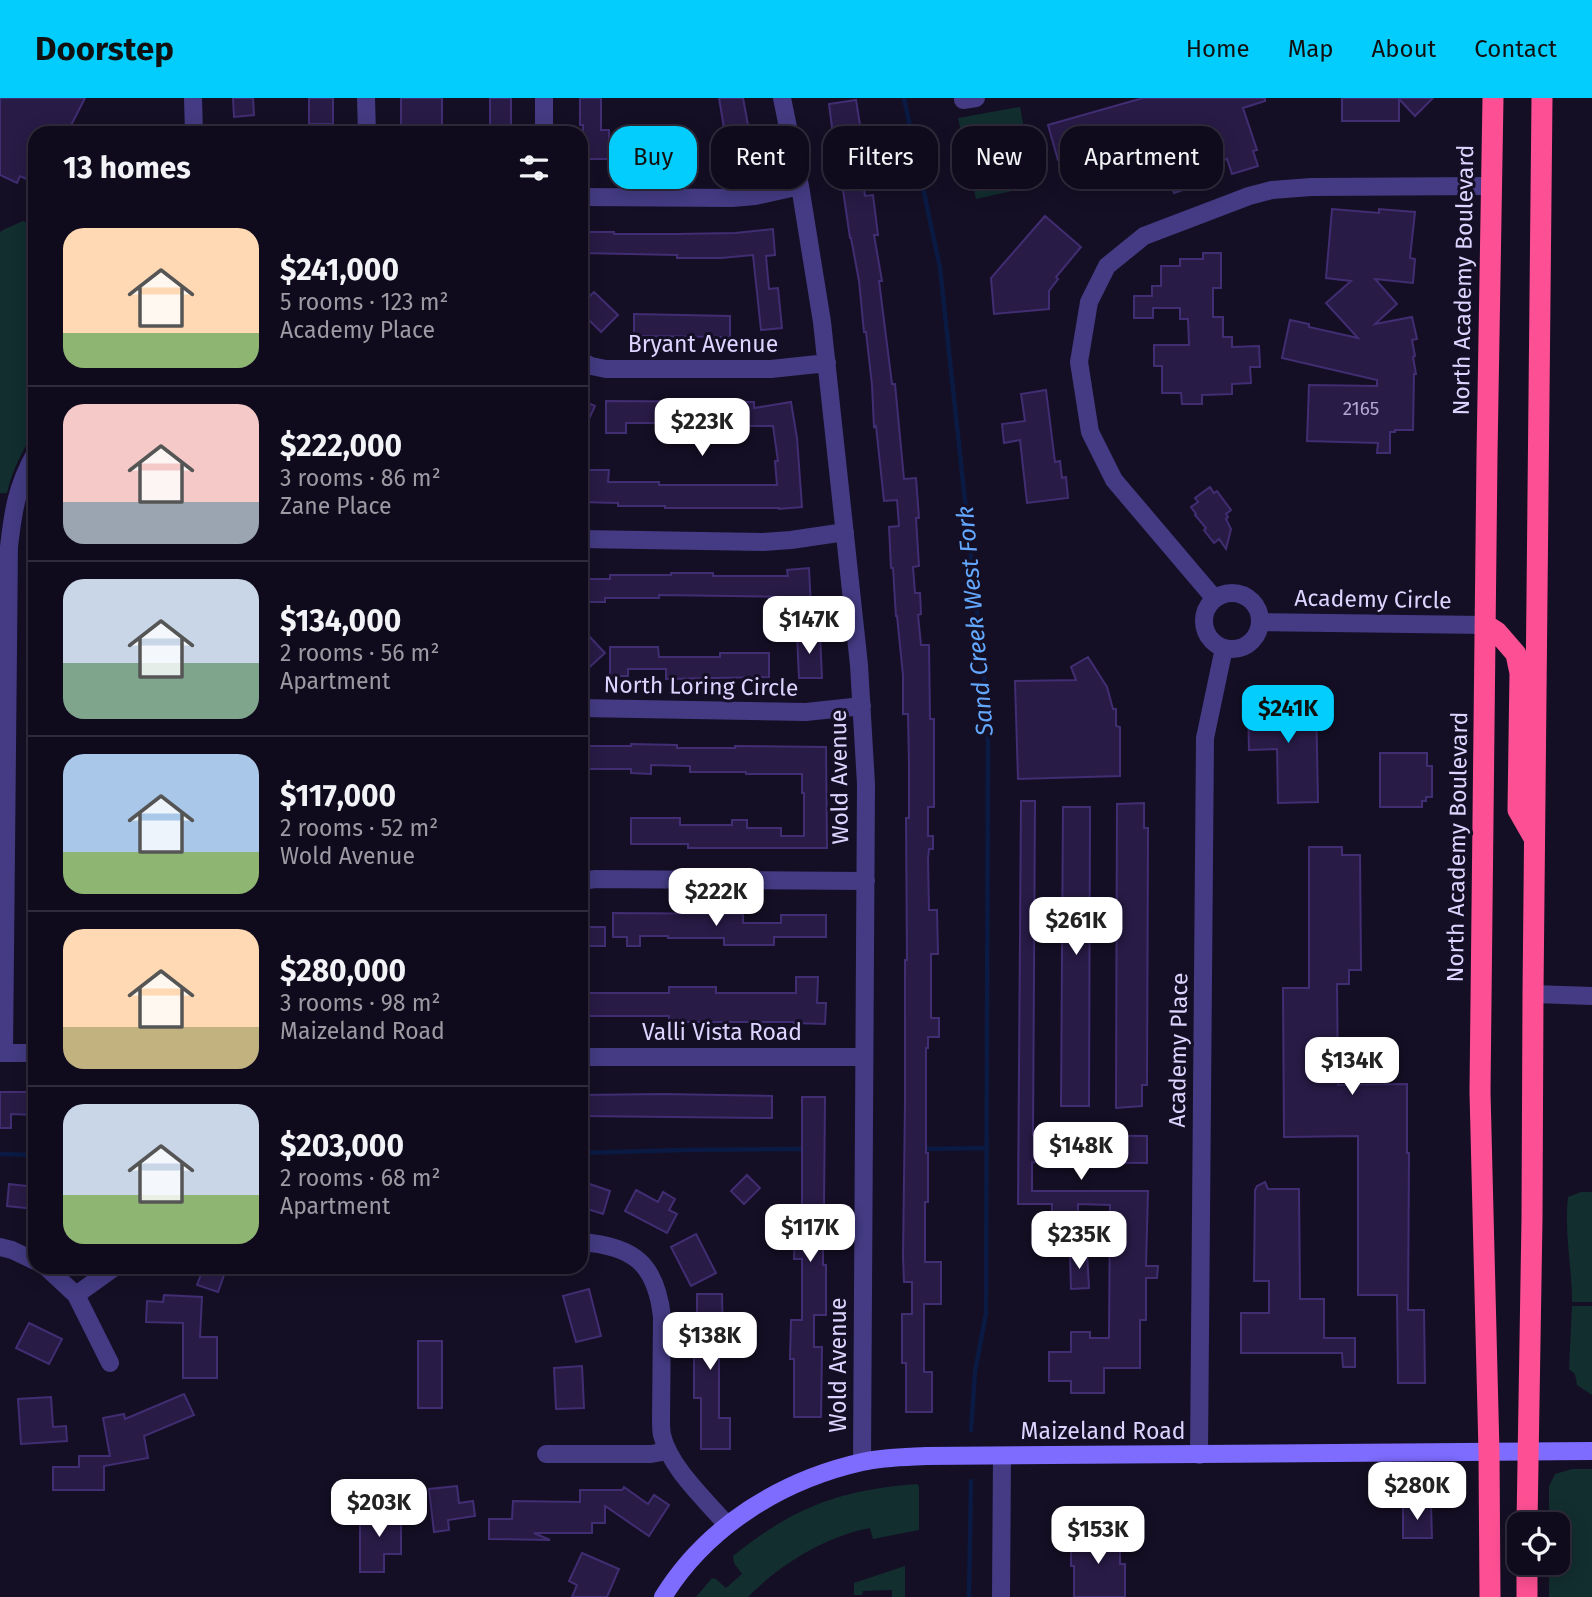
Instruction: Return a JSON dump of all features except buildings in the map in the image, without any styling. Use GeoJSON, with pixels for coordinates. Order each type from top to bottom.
{"type":"FeatureCollection","features":[{"type":"Feature","properties":{"kind":"highway","name":"North Academy Boulevard"},"geometry":{"type":"LineString","coordinates":[[1490,1597],[1480,1092],[1493,98]]}},
{"type":"Feature","properties":{"kind":"highway"},"geometry":{"type":"LineString","coordinates":[[1527,1512],[1542,98]]}},
{"type":"Feature","properties":{"kind":"highway"},"geometry":{"type":"LineString","coordinates":[[1486,625],[1497,632],[1516,654],[1520,673],[1518,810],[1535,840]]}},
{"type":"Feature","properties":{"kind":"highway"},"geometry":{"type":"LineString","coordinates":[[1527,1575],[1527,1597]]}},
{"type":"Feature","properties":{"kind":"main road","name":"Maizeland Road"},"geometry":{"type":"LineString","coordinates":[[663,1597],[687,1563],[727,1525],[754,1506],[806,1479],[863,1461],[883,1458],[1002,1456],[1592,1451]]}},
{"type":"Feature","properties":{"kind":"street"},"geometry":{"type":"LineString","coordinates":[[193,98],[194,126]]}},
{"type":"Feature","properties":{"kind":"street"},"geometry":{"type":"LineString","coordinates":[[366,98],[367,126]]}},
{"type":"Feature","properties":{"kind":"street"},"geometry":{"type":"LineString","coordinates":[[544,98],[544,126]]}},
{"type":"Feature","properties":{"kind":"street","name":"Wold Avenue"},"geometry":{"type":"LineString","coordinates":[[782,98],[788,126]]}},
{"type":"Feature","properties":{"kind":"street"},"geometry":{"type":"LineString","coordinates":[[963,98],[976,98]]}},
{"type":"Feature","properties":{"kind":"street"},"geometry":{"type":"LineString","coordinates":[[1215,598],[1114,480],[1090,432],[1079,362],[1088,302],[1107,266],[1144,236],[1249,196],[1272,190],[1311,187],[1490,186]]}},
{"type":"Feature","properties":{"kind":"street"},"geometry":{"type":"LineString","coordinates":[[588,197],[732,198],[790,189]]}},
{"type":"Feature","properties":{"kind":"street","name":"Wold Avenue"},"geometry":{"type":"LineString","coordinates":[[800,189],[827,363],[863,706],[866,784],[863,1461]]}},
{"type":"Feature","properties":{"kind":"street","name":"Bryant Avenue"},"geometry":{"type":"LineString","coordinates":[[588,363],[620,369],[771,369],[827,363]]}},
{"type":"Feature","properties":{"kind":"street"},"geometry":{"type":"LineString","coordinates":[[28,469],[18,491],[4,571],[2,1053],[28,1053]]}},
{"type":"Feature","properties":{"kind":"street"},"geometry":{"type":"LineString","coordinates":[[588,539],[763,542],[845,532]]}},
{"type":"Feature","properties":{"kind":"street"},"geometry":{"type":"LineString","coordinates":[[1233,593],[1247,597],[1254,604],[1259,612],[1260,622],[1258,632],[1252,640],[1234,649],[1215,644],[1204,627],[1208,606],[1215,598],[1233,593]]}},
{"type":"Feature","properties":{"kind":"street","name":"Academy Circle"},"geometry":{"type":"LineString","coordinates":[[1260,622],[1486,625]]}},
{"type":"Feature","properties":{"kind":"street","name":"Academy Place"},"geometry":{"type":"LineString","coordinates":[[1199,1455],[1205,738],[1224,648]]}},
{"type":"Feature","properties":{"kind":"street","name":"North Loring Circle"},"geometry":{"type":"LineString","coordinates":[[588,708],[806,712],[863,706]]}},
{"type":"Feature","properties":{"kind":"street"},"geometry":{"type":"LineString","coordinates":[[588,880],[866,881]]}},
{"type":"Feature","properties":{"kind":"street"},"geometry":{"type":"LineString","coordinates":[[1533,994],[1592,996]]}},
{"type":"Feature","properties":{"kind":"street","name":"Valli Vista Road"},"geometry":{"type":"LineString","coordinates":[[588,1057],[864,1057]]}},
{"type":"Feature","properties":{"kind":"street"},"geometry":{"type":"LineString","coordinates":[[588,1243],[619,1248],[633,1256],[646,1268],[655,1284],[661,1302],[662,1317],[662,1435],[668,1451],[686,1477],[727,1525]]}},
{"type":"Feature","properties":{"kind":"street"},"geometry":{"type":"LineString","coordinates":[[0,1247],[28,1258]]}},
{"type":"Feature","properties":{"kind":"street"},"geometry":{"type":"LineString","coordinates":[[54,1274],[76,1295],[110,1363]]}},
{"type":"Feature","properties":{"kind":"street"},"geometry":{"type":"LineString","coordinates":[[76,1295],[106,1274]]}},
{"type":"Feature","properties":{"kind":"street"},"geometry":{"type":"LineString","coordinates":[[546,1454],[651,1454],[668,1451]]}},
{"type":"Feature","properties":{"kind":"street"},"geometry":{"type":"LineString","coordinates":[[1001,1597],[1002,1456]]}},
{"type":"Feature","properties":{"kind":"green space"},"geometry":{"type":"Polygon","coordinates":[[[1020,107],[1024,126],[960,126],[958,118],[1020,107]]]}},
{"type":"Feature","properties":{"kind":"green space"},"geometry":{"type":"Polygon","coordinates":[[[974,189],[1021,189],[976,199],[974,189]]]}},
{"type":"Feature","properties":{"kind":"green space"},"geometry":{"type":"Polygon","coordinates":[[[23,221],[28,223],[28,442],[18,460],[7,493],[0,493],[0,232],[23,221]]]}},
{"type":"Feature","properties":{"kind":"green space"},"geometry":{"type":"Polygon","coordinates":[[[1581,1192],[1592,1192],[1592,1302],[1572,1302],[1568,1197],[1581,1192]]]}},
{"type":"Feature","properties":{"kind":"green space"},"geometry":{"type":"Polygon","coordinates":[[[1572,1306],[1592,1306],[1592,1395],[1577,1385],[1575,1374],[1569,1369],[1572,1306]]]}},
{"type":"Feature","properties":{"kind":"green space"},"geometry":{"type":"Polygon","coordinates":[[[1572,1469],[1592,1469],[1592,1597],[1549,1597],[1549,1575],[1570,1575],[1570,1512],[1549,1512],[1549,1486],[1555,1474],[1572,1469]]]}},
{"type":"Feature","properties":{"kind":"green space"},"geometry":{"type":"Polygon","coordinates":[[[917,1484],[919,1530],[873,1539],[870,1528],[853,1532],[820,1545],[789,1563],[748,1597],[696,1597],[712,1578],[726,1588],[742,1574],[734,1563],[733,1556],[797,1513],[841,1496],[917,1484]]]}},
{"type":"Feature","properties":{"kind":"green space"},"geometry":{"type":"Polygon","coordinates":[[[905,1566],[905,1597],[892,1597],[892,1590],[863,1591],[862,1595],[854,1595],[854,1583],[905,1566]]]}},
{"type":"Feature","properties":{"kind":"waterway","name":"Sand Creek West Fork"},"geometry":{"type":"LineString","coordinates":[[904,98],[940,268],[986,696],[986,1313],[975,1372],[971,1430]]}},
{"type":"Feature","properties":{"kind":"waterway","name":"Sand Creek West Fork"},"geometry":{"type":"LineString","coordinates":[[923,1149],[987,1148]]}},
{"type":"Feature","properties":{"kind":"waterway","name":"Sand Creek West Fork"},"geometry":{"type":"LineString","coordinates":[[588,1153],[807,1149]]}},
{"type":"Feature","properties":{"kind":"waterway"},"geometry":{"type":"LineString","coordinates":[[0,1154],[28,1155]]}},
{"type":"Feature","properties":{"kind":"waterway","name":"Sand Creek West Fork"},"geometry":{"type":"LineString","coordinates":[[969,1597],[971,1481]]}}]}
